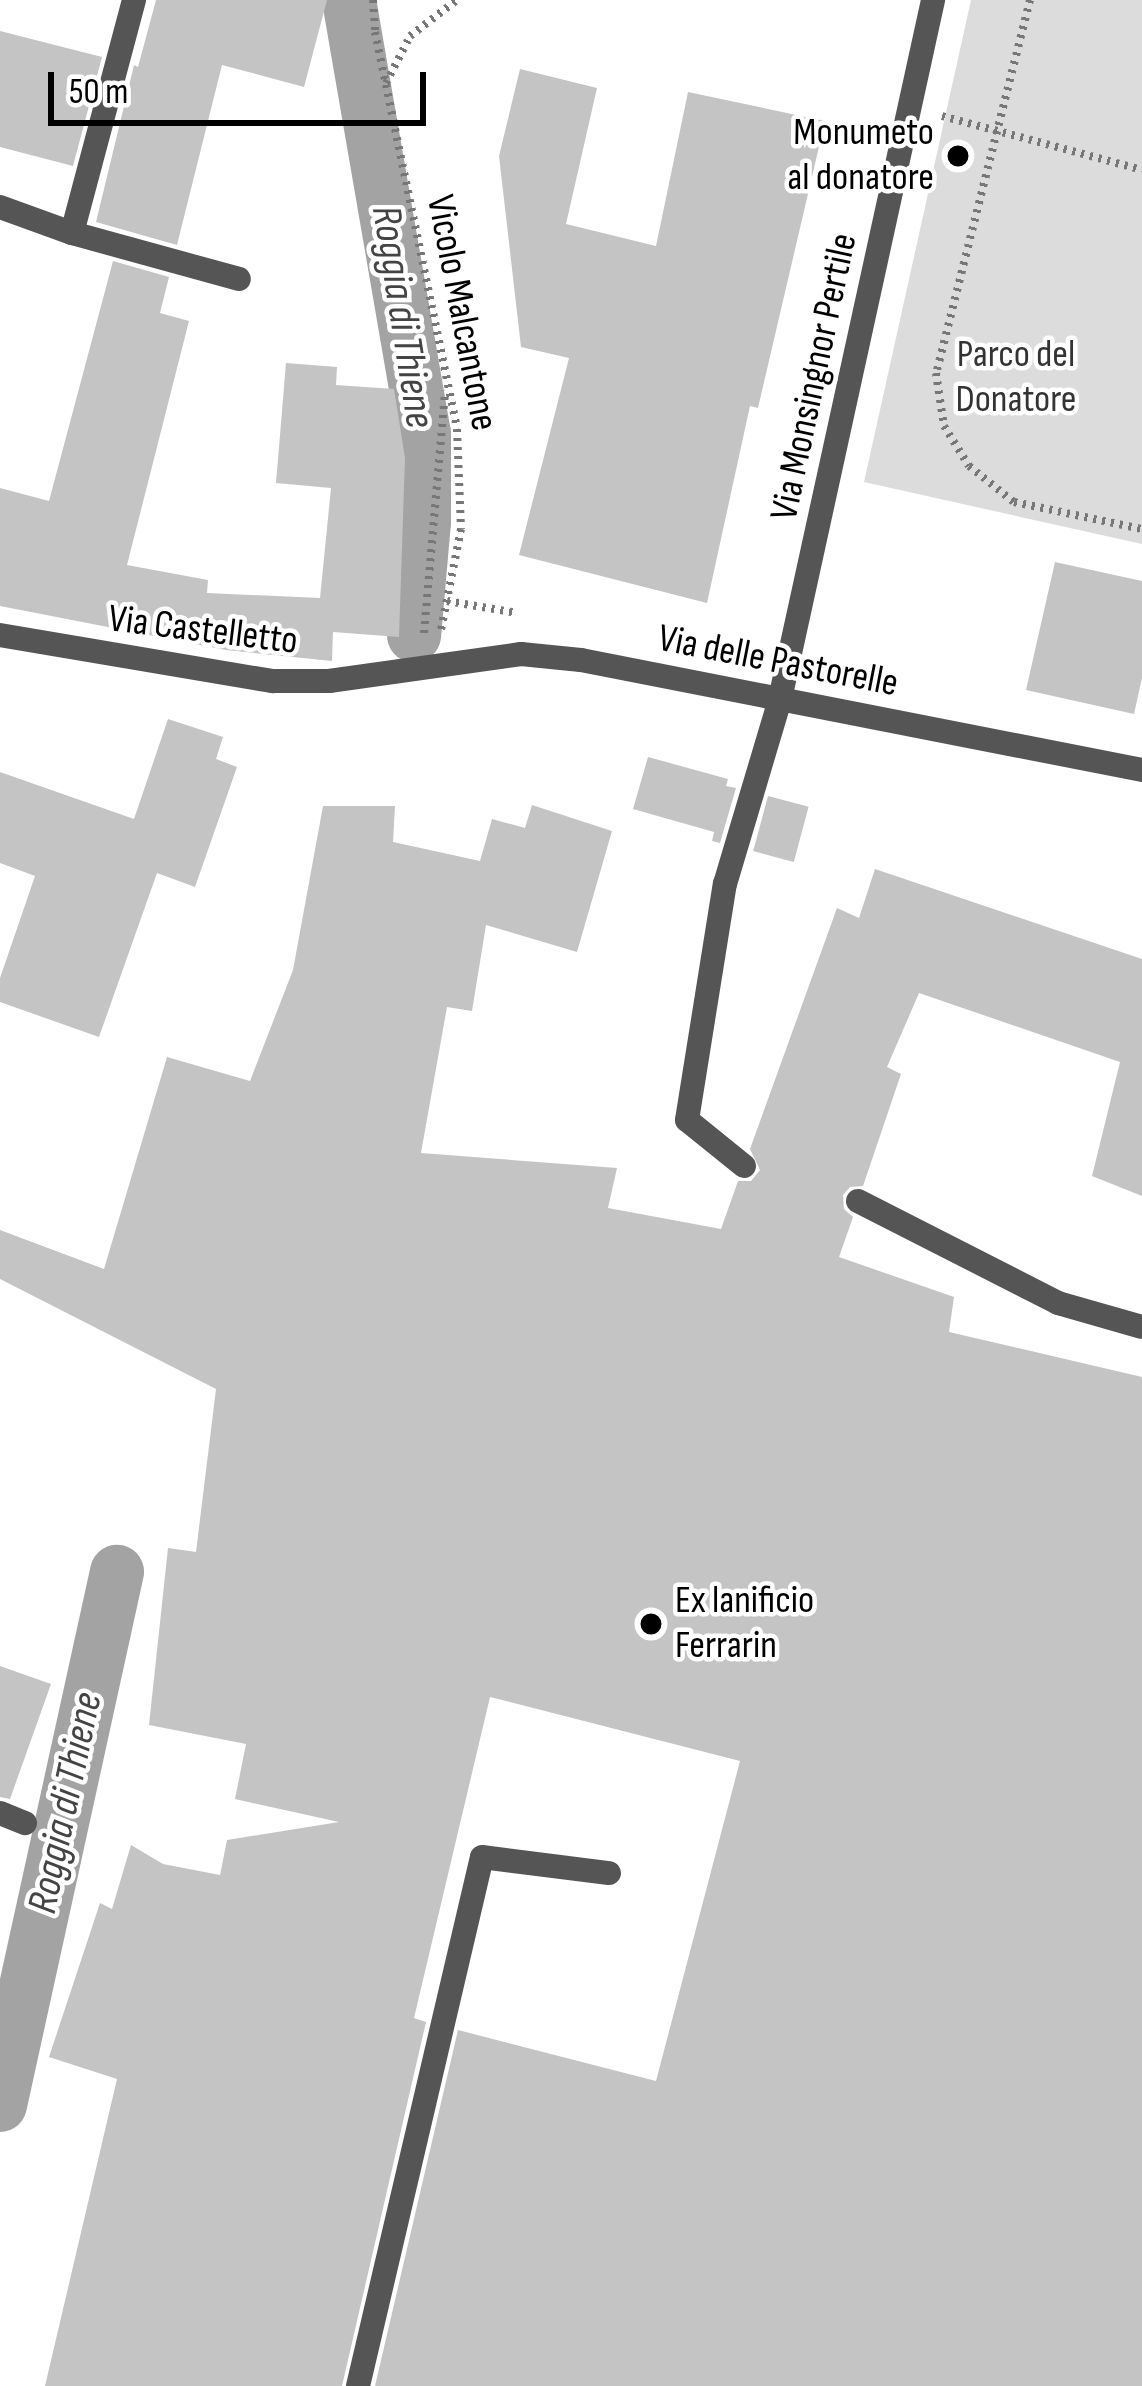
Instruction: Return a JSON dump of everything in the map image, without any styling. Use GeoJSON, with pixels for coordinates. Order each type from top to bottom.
{"type":"FeatureCollection","features":[{"type":"Feature","properties":{"kind":"street"},"geometry":{"type":"LineString","coordinates":[[72,233],[134,0]]}},
{"type":"Feature","properties":{"kind":"street","name":"Via Monsingnor Pertile"},"geometry":{"type":"LineString","coordinates":[[744,1166],[687,1120],[725,884],[780,699],[933,0]]}},
{"type":"Feature","properties":{"kind":"street"},"geometry":{"type":"LineString","coordinates":[[0,207],[72,233],[239,279]]}},
{"type":"Feature","properties":{"kind":"street","name":"Via Castelletto"},"geometry":{"type":"LineString","coordinates":[[0,635],[273,681],[329,681],[398,670]]}},
{"type":"Feature","properties":{"kind":"street","name":"Via delle Pastorelle"},"geometry":{"type":"LineString","coordinates":[[398,670],[521,654],[580,659],[1142,770]]}},
{"type":"Feature","properties":{"kind":"street"},"geometry":{"type":"LineString","coordinates":[[858,1201],[1058,1303],[1142,1328]]}},
{"type":"Feature","properties":{"kind":"street"},"geometry":{"type":"LineString","coordinates":[[0,1813],[25,1823]]}},
{"type":"Feature","properties":{"kind":"street"},"geometry":{"type":"LineString","coordinates":[[358,2386],[482,1857],[609,1873]]}},
{"type":"Feature","properties":{"kind":"path","name":"Vicolo Malcantone"},"geometry":{"type":"LineString","coordinates":[[373,0],[385,84],[457,429],[461,529],[439,638]]}},
{"type":"Feature","properties":{"kind":"path"},"geometry":{"type":"LineString","coordinates":[[385,84],[410,36],[457,0]]}},
{"type":"Feature","properties":{"kind":"path"},"geometry":{"type":"LineString","coordinates":[[1030,0],[936,373],[944,426],[969,466],[1015,502],[1142,529]]}},
{"type":"Feature","properties":{"kind":"path"},"geometry":{"type":"LineString","coordinates":[[936,108],[944,119],[1142,170]]}},
{"type":"Feature","properties":{"kind":"path"},"geometry":{"type":"LineString","coordinates":[[423,641],[445,380]]}},
{"type":"Feature","properties":{"kind":"green space","name":"Parco del Donatore"},"geometry":{"type":"Polygon","coordinates":[[[971,0],[1142,0],[1142,544],[864,482],[971,0]]]}},
{"type":"Feature","properties":{"kind":"building"},"geometry":{"type":"Polygon","coordinates":[[[156,0],[327,0],[304,87],[222,65],[177,245],[96,222],[134,65],[138,67],[156,0]]]}},
{"type":"Feature","properties":{"kind":"building"},"geometry":{"type":"Polygon","coordinates":[[[0,31],[102,57],[73,166],[0,147],[0,31]]]}},
{"type":"Feature","properties":{"kind":"building"},"geometry":{"type":"Polygon","coordinates":[[[520,69],[597,88],[566,224],[656,246],[688,92],[825,121],[758,408],[750,406],[707,603],[519,555],[569,358],[521,347],[499,156],[520,69]]]}},
{"type":"Feature","properties":{"kind":"building"},"geometry":{"type":"Polygon","coordinates":[[[113,261],[169,277],[160,313],[189,321],[127,565],[208,580],[207,593],[320,598],[331,488],[276,483],[286,363],[337,367],[336,385],[394,389],[405,458],[399,637],[333,632],[332,661],[226,650],[0,606],[0,488],[49,501],[113,261]]]}},
{"type":"Feature","properties":{"kind":"building"},"geometry":{"type":"Polygon","coordinates":[[[1055,562],[1142,581],[1142,678],[1134,714],[1026,690],[1055,562]]]}},
{"type":"Feature","properties":{"kind":"building"},"geometry":{"type":"Polygon","coordinates":[[[168,719],[223,737],[216,759],[237,767],[195,887],[157,873],[99,1037],[0,1002],[0,978],[35,876],[0,863],[0,772],[134,819],[168,719]]]}},
{"type":"Feature","properties":{"kind":"building"},"geometry":{"type":"Polygon","coordinates":[[[648,757],[728,779],[726,786],[736,788],[720,843],[712,841],[714,832],[633,809],[648,757]]]}},
{"type":"Feature","properties":{"kind":"building"},"geometry":{"type":"Polygon","coordinates":[[[768,796],[809,807],[794,862],[753,851],[768,796]]]}},
{"type":"Feature","properties":{"kind":"building","name":"Ex lanificio Ferrarin"},"geometry":{"type":"Polygon","coordinates":[[[532,805],[612,831],[577,952],[486,925],[472,1011],[447,1007],[421,1153],[617,1168],[608,1208],[721,1229],[738,1181],[751,1181],[760,1170],[750,1149],[837,908],[859,918],[875,869],[1142,959],[1142,1196],[1092,1176],[1120,1062],[919,993],[887,1067],[901,1074],[863,1186],[850,1187],[843,1195],[844,1209],[853,1217],[839,1257],[954,1297],[949,1332],[1142,1377],[1142,2386],[375,2386],[458,2030],[656,2081],[740,1761],[490,1697],[414,2018],[426,2022],[342,2386],[45,2386],[117,2079],[49,2057],[100,1903],[112,1909],[131,1845],[163,1864],[220,1875],[227,1840],[339,1822],[235,1799],[246,1744],[149,1725],[168,1548],[196,1552],[216,1389],[0,1279],[0,1230],[104,1269],[167,1057],[250,1081],[293,970],[323,806],[395,806],[393,842],[480,861],[492,819],[525,828],[532,805]]]}},
{"type":"Feature","properties":{"kind":"building"},"geometry":{"type":"Polygon","coordinates":[[[0,1666],[51,1684],[10,1799],[0,1797],[0,1666]]]}},
{"type":"Feature","properties":{"kind":"waterway","name":"Roggia di Thiene"},"geometry":{"type":"LineString","coordinates":[[349,0],[424,433],[424,522],[414,636]]}},
{"type":"Feature","properties":{"kind":"waterway","name":"Roggia di Thiene"},"geometry":{"type":"LineString","coordinates":[[0,2105],[117,1572]]}},
{"type":"Feature","properties":{"kind":"place","name":"Monumeto al donatore"},"geometry":{"type":"Point","coordinates":[958,156]}},
{"type":"Feature","properties":{"kind":"place","name":"Ex lanificio Ferrarin"},"geometry":{"type":"Point","coordinates":[651,1624]}}]}
